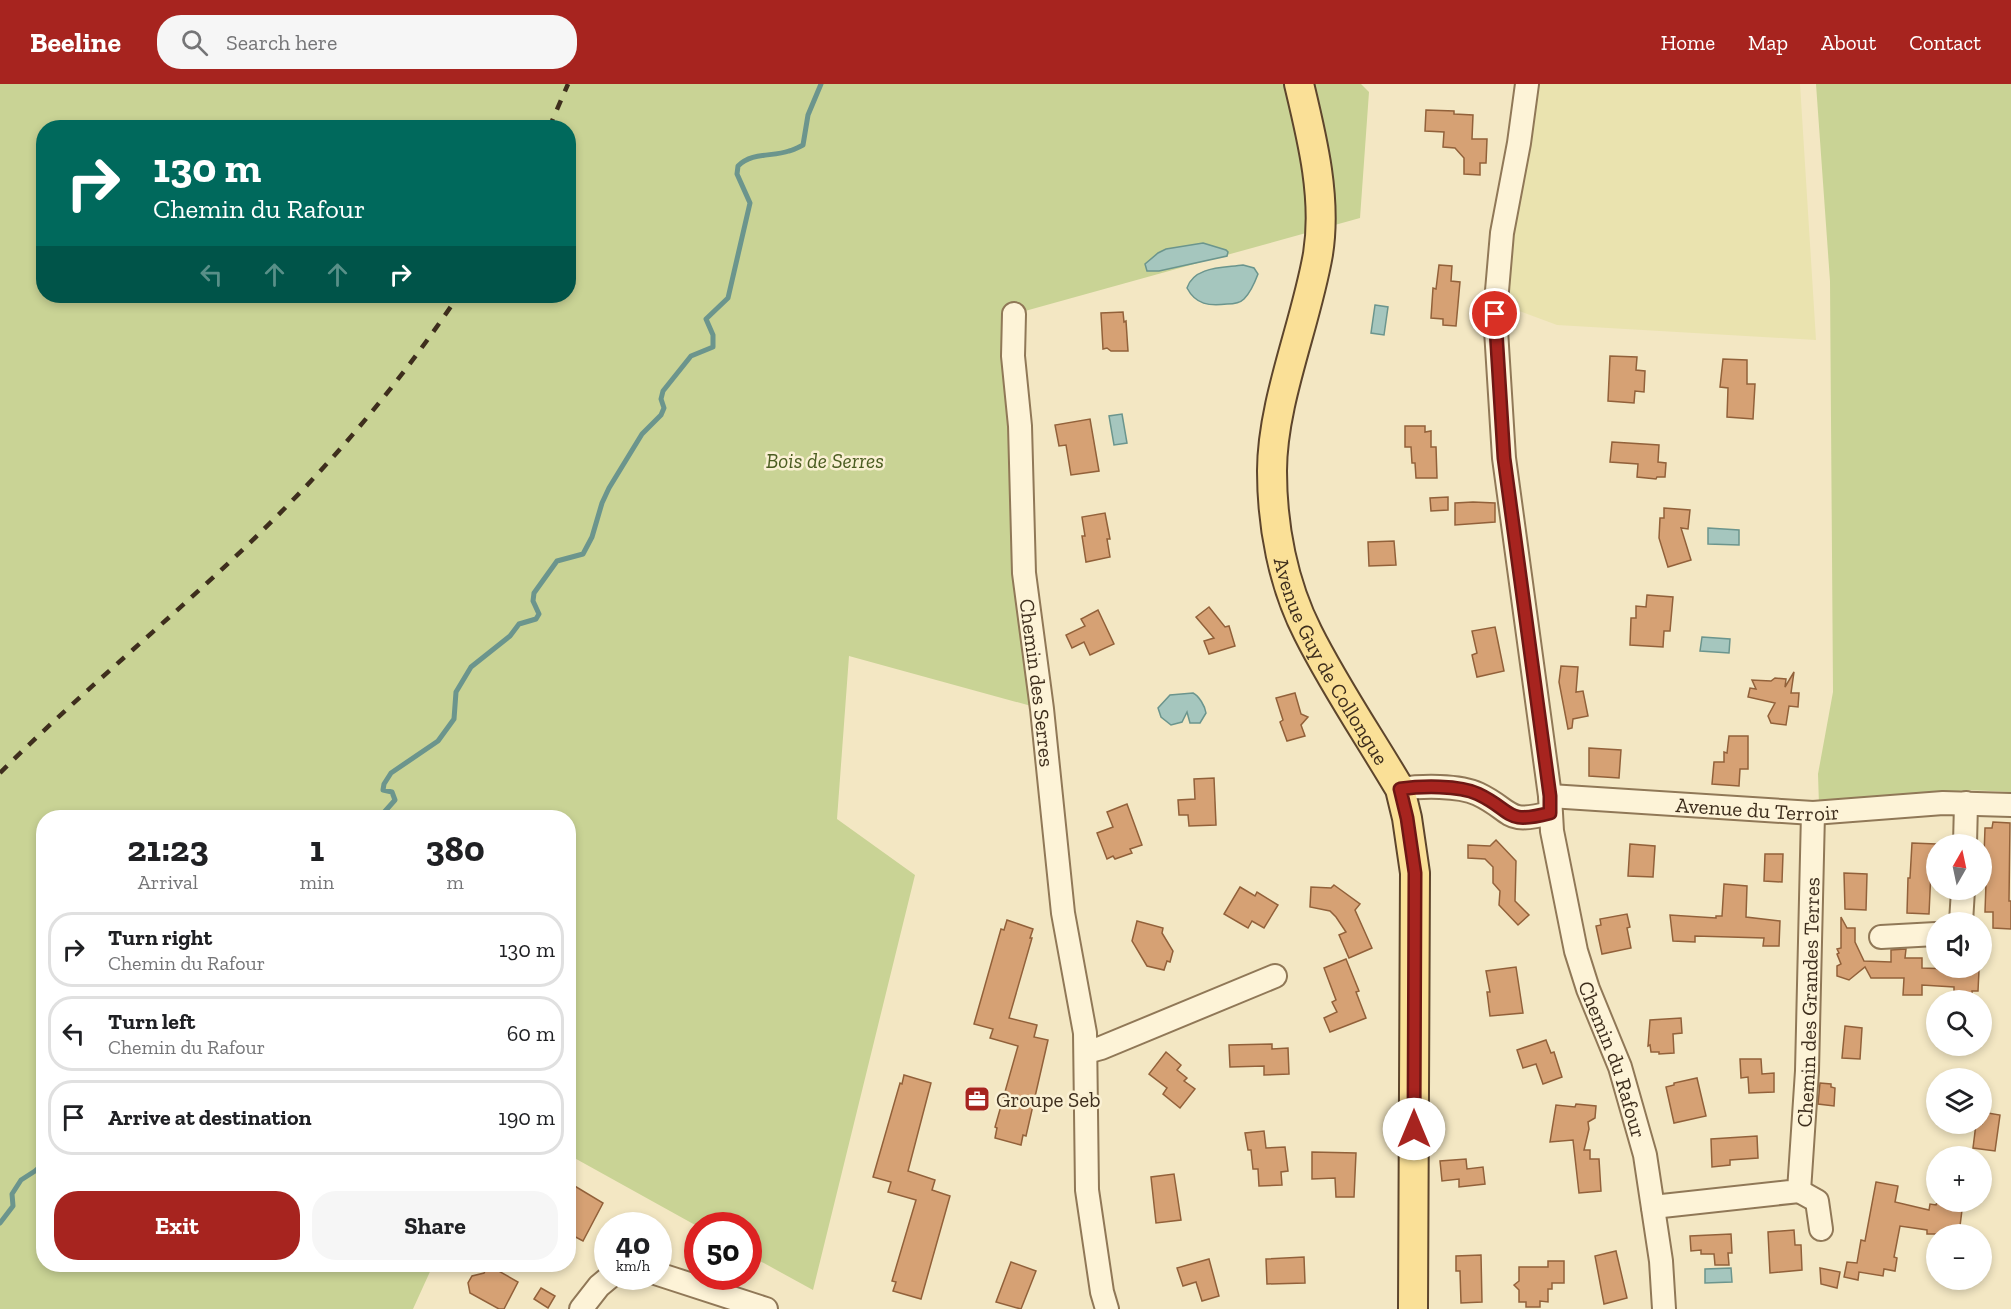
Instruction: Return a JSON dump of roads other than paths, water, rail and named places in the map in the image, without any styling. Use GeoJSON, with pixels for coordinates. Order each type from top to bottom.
{"type":"FeatureCollection","features":[{"type":"Feature","properties":{"kind":"main road","name":"Avenue Guy de Collongue"},"geometry":{"type":"LineString","coordinates":[[1299,84],[1314,153],[1320,195],[1320,227],[1314,272],[1274,443],[1272,469],[1277,536],[1293,597],[1307,632],[1400,789],[1407,818],[1415,873],[1413,1309]]}},
{"type":"Feature","properties":{"kind":"street","name":"Chemin du Rafour"},"geometry":{"type":"LineString","coordinates":[[1527,84],[1519,143],[1502,233],[1495,314],[1504,458],[1550,805],[1576,951],[1587,988],[1620,1067],[1645,1155],[1661,1261],[1664,1309]]}},
{"type":"Feature","properties":{"kind":"street","name":"Chemin des Serres"},"geometry":{"type":"LineString","coordinates":[[1014,314],[1013,356],[1020,426],[1026,589],[1042,709],[1063,913],[1082,1015],[1086,1052],[1088,1190],[1102,1292],[1107,1309]]}},
{"type":"Feature","properties":{"kind":"street"},"geometry":{"type":"LineString","coordinates":[[1400,789],[1457,789],[1477,793],[1519,819],[1550,805]]}},
{"type":"Feature","properties":{"kind":"street","name":"Avenue du Terroir"},"geometry":{"type":"LineString","coordinates":[[1550,805],[1813,813],[1943,802],[2011,806]]}},
{"type":"Feature","properties":{"kind":"street"},"geometry":{"type":"LineString","coordinates":[[1965,834],[1966,803]]}},
{"type":"Feature","properties":{"kind":"street","name":"Chemin des Grandes Terres"},"geometry":{"type":"LineString","coordinates":[[1799,1191],[1807,1071],[1813,813]]}},
{"type":"Feature","properties":{"kind":"street"},"geometry":{"type":"LineString","coordinates":[[1881,937],[1926,935]]}},
{"type":"Feature","properties":{"kind":"street"},"geometry":{"type":"LineString","coordinates":[[1086,1052],[1101,1048],[1275,976]]}},
{"type":"Feature","properties":{"kind":"street"},"geometry":{"type":"LineString","coordinates":[[1653,1207],[1799,1191],[1817,1201],[1821,1228]]}},
{"type":"Feature","properties":{"kind":"street"},"geometry":{"type":"LineString","coordinates":[[672,1279],[766,1309]]}},
{"type":"Feature","properties":{"kind":"street"},"geometry":{"type":"LineString","coordinates":[[581,1309],[596,1290]]}},
{"type":"Feature","properties":{"kind":"water"},"geometry":{"type":"Polygon","coordinates":[[[1203,243],[1226,250],[1227,256],[1159,271],[1147,271],[1145,264],[1166,249],[1203,243]]]}},
{"type":"Feature","properties":{"kind":"water"},"geometry":{"type":"Polygon","coordinates":[[[1243,265],[1254,268],[1258,274],[1248,294],[1240,301],[1220,305],[1204,303],[1195,298],[1187,288],[1196,276],[1203,272],[1243,265]]]}},
{"type":"Feature","properties":{"kind":"water"},"geometry":{"type":"Polygon","coordinates":[[[1375,305],[1388,307],[1384,335],[1371,333],[1375,305]]]}},
{"type":"Feature","properties":{"kind":"water"},"geometry":{"type":"Polygon","coordinates":[[[1122,414],[1127,443],[1114,445],[1109,416],[1122,414]]]}},
{"type":"Feature","properties":{"kind":"water"},"geometry":{"type":"Polygon","coordinates":[[[1708,528],[1739,530],[1739,545],[1708,544],[1708,528]]]}},
{"type":"Feature","properties":{"kind":"water"},"geometry":{"type":"Polygon","coordinates":[[[1702,637],[1730,639],[1729,653],[1700,651],[1702,637]]]}},
{"type":"Feature","properties":{"kind":"water"},"geometry":{"type":"Polygon","coordinates":[[[1193,693],[1203,704],[1206,713],[1200,723],[1190,723],[1187,712],[1182,722],[1171,725],[1161,717],[1158,708],[1170,695],[1193,693]]]}},
{"type":"Feature","properties":{"kind":"water"},"geometry":{"type":"Polygon","coordinates":[[[1731,1268],[1732,1282],[1705,1283],[1705,1269],[1731,1268]]]}},
{"type":"Feature","properties":{"kind":"waterway"},"geometry":{"type":"LineString","coordinates":[[386,810],[395,800],[392,792],[383,790],[391,773],[438,741],[454,719],[456,692],[471,667],[510,636],[519,624],[536,619],[539,614],[533,601],[534,593],[557,561],[583,554],[592,537],[609,488],[642,434],[661,415],[664,408],[661,399],[663,391],[691,356],[713,347],[713,335],[706,319],[728,298],[750,203],[737,174],[738,166],[749,159],[783,153],[803,145],[808,115],[821,84]]}},
{"type":"Feature","properties":{"kind":"waterway"},"geometry":{"type":"LineString","coordinates":[[0,1223],[13,1206],[12,1194],[21,1180],[36,1170]]}},
{"type":"Feature","properties":{"kind":"railway"},"geometry":{"type":"LineString","coordinates":[[552,120],[568,84]]}},
{"type":"Feature","properties":{"kind":"railway"},"geometry":{"type":"LineString","coordinates":[[0,773],[216,575],[286,507],[377,406],[453,303]]}},
{"type":"Feature","properties":{"kind":"place","name":"Groupe Seb"},"geometry":{"type":"Point","coordinates":[977,1099]}},
{"type":"Feature","properties":{"kind":"park label","name":"Bois de Serres"},"geometry":{"type":"Point","coordinates":[825,460]}}]}
